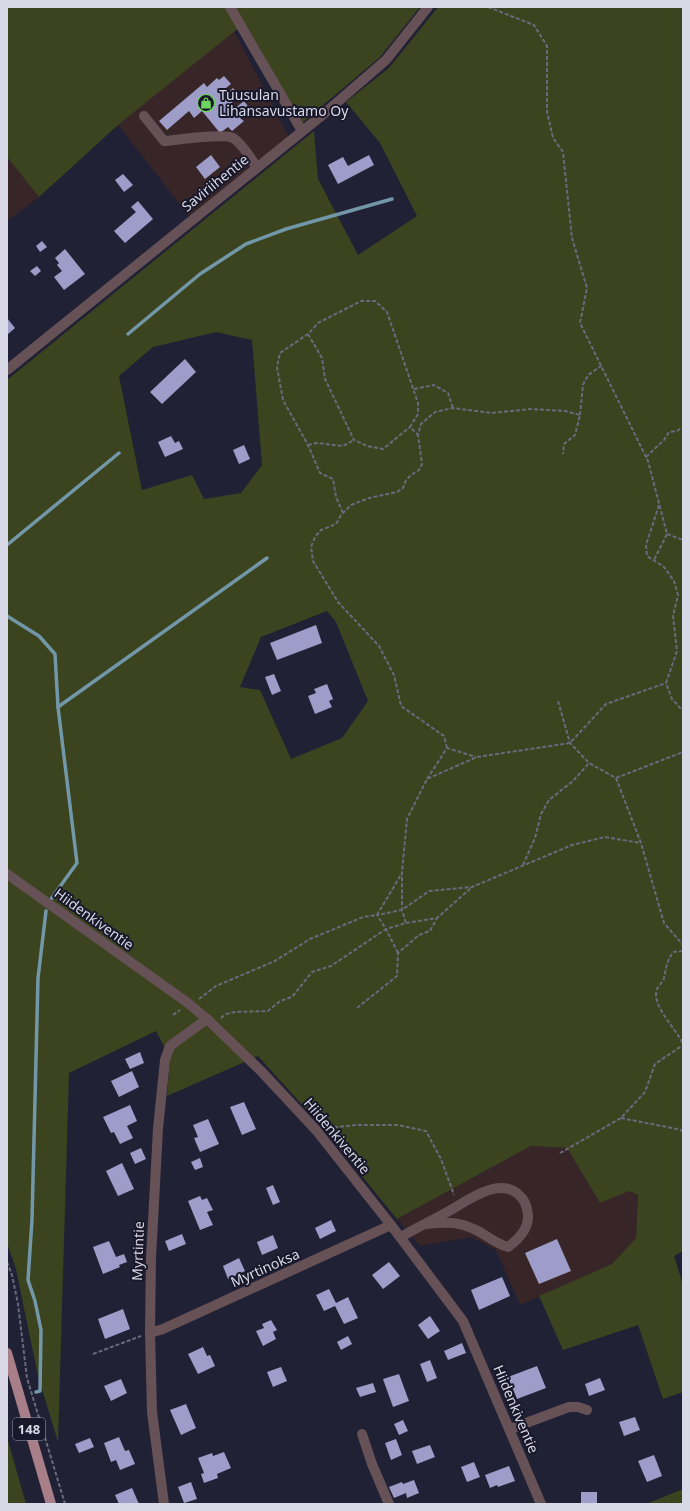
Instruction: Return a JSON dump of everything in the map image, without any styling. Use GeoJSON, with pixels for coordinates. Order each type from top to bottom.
{"type":"FeatureCollection","features":[{"type":"Feature","properties":{"kind":"main road","name":"148"},"geometry":{"type":"LineString","coordinates":[[7,1354],[51,1504]]}},
{"type":"Feature","properties":{"kind":"street"},"geometry":{"type":"LineString","coordinates":[[230,7],[302,131]]}},
{"type":"Feature","properties":{"kind":"street","name":"Saviriihentie"},"geometry":{"type":"LineString","coordinates":[[7,370],[326,112],[386,60],[428,7]]}},
{"type":"Feature","properties":{"kind":"street"},"geometry":{"type":"LineString","coordinates":[[144,116],[164,141],[229,136],[246,151],[257,167]]}},
{"type":"Feature","properties":{"kind":"street","name":"Hiidenkiventie"},"geometry":{"type":"LineString","coordinates":[[7,874],[188,1004],[210,1022],[261,1071],[316,1130],[391,1225],[463,1321],[541,1504]]}},
{"type":"Feature","properties":{"kind":"street","name":"Myrtintie"},"geometry":{"type":"LineString","coordinates":[[164,1504],[152,1412],[150,1333],[152,1231],[158,1129],[165,1060],[170,1046],[178,1039],[210,1022]]}},
{"type":"Feature","properties":{"kind":"street"},"geometry":{"type":"LineString","coordinates":[[400,1237],[492,1189],[503,1188],[513,1190],[522,1197],[527,1206],[528,1222],[520,1239],[508,1247],[499,1244],[482,1233],[467,1226],[450,1222],[425,1224]]}},
{"type":"Feature","properties":{"kind":"street","name":"Myrtinoksa"},"geometry":{"type":"LineString","coordinates":[[150,1333],[163,1329],[391,1225]]}},
{"type":"Feature","properties":{"kind":"street"},"geometry":{"type":"LineString","coordinates":[[510,1429],[569,1407],[578,1407],[587,1410]]}},
{"type":"Feature","properties":{"kind":"street"},"geometry":{"type":"LineString","coordinates":[[362,1434],[372,1464],[389,1504]]}},
{"type":"Feature","properties":{"kind":"path"},"geometry":{"type":"LineString","coordinates":[[488,7],[534,25],[547,46],[547,112],[553,138],[563,152],[572,238],[587,288],[580,323],[646,457],[667,534],[654,560]]}},
{"type":"Feature","properties":{"kind":"path"},"geometry":{"type":"LineString","coordinates":[[308,334],[322,358],[325,379],[354,440],[367,446],[383,449],[410,427],[418,414],[418,403],[386,312],[375,301],[361,302],[318,323],[308,334],[280,353],[278,367],[283,400],[308,445],[320,472],[333,479],[336,497],[343,513]]}},
{"type":"Feature","properties":{"kind":"path"},"geometry":{"type":"LineString","coordinates":[[563,454],[564,444],[575,435],[580,415],[583,385],[588,375],[601,366]]}},
{"type":"Feature","properties":{"kind":"path"},"geometry":{"type":"LineString","coordinates":[[414,389],[434,385],[448,393],[453,408]]}},
{"type":"Feature","properties":{"kind":"path"},"geometry":{"type":"LineString","coordinates":[[406,923],[402,910],[402,872],[407,819],[427,780],[447,748],[444,736],[401,706],[394,675],[379,646],[338,602],[313,561],[311,547],[315,537],[321,530],[336,524],[343,513],[351,505],[369,498],[397,492],[403,488],[406,480],[419,470],[422,464],[418,435],[421,424],[435,412],[453,408],[492,413],[531,409],[564,411],[580,415]]}},
{"type":"Feature","properties":{"kind":"path"},"geometry":{"type":"LineString","coordinates":[[410,427],[418,435]]}},
{"type":"Feature","properties":{"kind":"path"},"geometry":{"type":"LineString","coordinates":[[646,457],[664,440],[669,432],[677,431],[683,427]]}},
{"type":"Feature","properties":{"kind":"path"},"geometry":{"type":"LineString","coordinates":[[308,445],[317,443],[343,446],[354,440]]}},
{"type":"Feature","properties":{"kind":"path"},"geometry":{"type":"LineString","coordinates":[[660,505],[646,545],[647,556],[664,567],[674,582],[678,596],[673,616],[677,651],[666,683],[672,699],[683,710]]}},
{"type":"Feature","properties":{"kind":"path"},"geometry":{"type":"LineString","coordinates":[[667,534],[683,540]]}},
{"type":"Feature","properties":{"kind":"path"},"geometry":{"type":"LineString","coordinates":[[427,780],[477,757],[570,743],[606,704],[666,683]]}},
{"type":"Feature","properties":{"kind":"path"},"geometry":{"type":"LineString","coordinates":[[558,701],[570,743],[589,763],[616,778],[641,843],[664,923],[683,944]]}},
{"type":"Feature","properties":{"kind":"path"},"geometry":{"type":"LineString","coordinates":[[447,748],[477,757]]}},
{"type":"Feature","properties":{"kind":"path"},"geometry":{"type":"LineString","coordinates":[[616,778],[683,752]]}},
{"type":"Feature","properties":{"kind":"path"},"geometry":{"type":"LineString","coordinates":[[522,866],[535,838],[541,814],[549,800],[573,781],[589,763]]}},
{"type":"Feature","properties":{"kind":"path"},"geometry":{"type":"LineString","coordinates":[[201,999],[216,986],[275,961],[310,939],[363,917],[402,910],[428,891],[472,887],[572,845],[605,837],[641,843]]}},
{"type":"Feature","properties":{"kind":"path"},"geometry":{"type":"LineString","coordinates":[[378,915],[402,872]]}},
{"type":"Feature","properties":{"kind":"path"},"geometry":{"type":"LineString","coordinates":[[398,953],[419,935],[430,931],[437,918],[472,887]]}},
{"type":"Feature","properties":{"kind":"path"},"geometry":{"type":"LineString","coordinates":[[357,1008],[397,976],[398,953],[378,915]]}},
{"type":"Feature","properties":{"kind":"path"},"geometry":{"type":"LineString","coordinates":[[210,1022],[226,1014],[235,1012],[268,1010],[280,1001],[292,997],[312,972],[331,966],[386,929],[406,923],[437,918]]}},
{"type":"Feature","properties":{"kind":"path"},"geometry":{"type":"LineString","coordinates":[[560,1153],[621,1118],[645,1092],[654,1064],[683,1044],[679,1035],[659,1008],[656,996],[657,988],[663,980],[668,960],[673,952],[683,951]]}},
{"type":"Feature","properties":{"kind":"path"},"geometry":{"type":"LineString","coordinates":[[621,1118],[683,1131]]}},
{"type":"Feature","properties":{"kind":"path"},"geometry":{"type":"LineString","coordinates":[[316,1130],[356,1125],[398,1125],[426,1131],[441,1159],[458,1206]]}},
{"type":"Feature","properties":{"kind":"path"},"geometry":{"type":"LineString","coordinates":[[7,1262],[12,1276],[18,1304],[27,1378],[65,1504]]}},
{"type":"Feature","properties":{"kind":"path"},"geometry":{"type":"LineString","coordinates":[[93,1354],[150,1333]]}},
{"type":"Feature","properties":{"kind":"shaded area"},"geometry":{"type":"Polygon","coordinates":[[[234,31],[289,137],[189,216],[118,125],[234,31]]]}},
{"type":"Feature","properties":{"kind":"shaded area"},"geometry":{"type":"Polygon","coordinates":[[[7,157],[39,197],[7,221],[7,157]]]}},
{"type":"Feature","properties":{"kind":"shaded area"},"geometry":{"type":"Polygon","coordinates":[[[531,1146],[567,1148],[600,1203],[629,1190],[638,1195],[636,1238],[612,1264],[520,1305],[496,1250],[471,1237],[420,1246],[397,1219],[531,1146]]]}},
{"type":"Feature","properties":{"kind":"green space"},"geometry":{"type":"Polygon","coordinates":[[[7,7],[420,7],[380,57],[302,123],[245,23],[118,125],[39,197],[7,157],[7,7]]]}},
{"type":"Feature","properties":{"kind":"green space"},"geometry":{"type":"Polygon","coordinates":[[[438,7],[683,7],[683,1251],[674,1256],[683,1285],[683,1392],[663,1399],[638,1325],[563,1350],[539,1296],[612,1264],[636,1238],[638,1195],[629,1191],[600,1203],[567,1148],[531,1146],[397,1219],[315,1119],[258,1056],[167,1096],[170,1058],[156,1031],[69,1073],[58,1442],[38,1376],[16,1269],[7,1243],[7,380],[314,131],[318,179],[358,255],[417,216],[380,143],[346,102],[389,68],[438,7]],[[216,332],[153,347],[119,376],[142,490],[192,475],[204,499],[241,493],[262,465],[252,340],[216,332]],[[327,611],[261,637],[240,687],[260,690],[291,759],[342,738],[368,701],[336,622],[327,611]]]}},
{"type":"Feature","properties":{"kind":"green space"},"geometry":{"type":"Polygon","coordinates":[[[7,1437],[26,1504],[7,1504],[7,1437]]]}},
{"type":"Feature","properties":{"kind":"green space"},"geometry":{"type":"Polygon","coordinates":[[[683,1489],[683,1504],[646,1504],[683,1489]]]}},
{"type":"Feature","properties":{"kind":"building","name":"Tuusulan Lihansavustamo Oy"},"geometry":{"type":"Polygon","coordinates":[[[224,76],[231,84],[226,88],[229,92],[233,88],[240,97],[230,104],[234,109],[244,101],[250,109],[240,118],[244,121],[232,131],[228,127],[220,133],[202,111],[194,118],[189,111],[167,130],[159,121],[204,83],[207,87],[217,78],[219,80],[224,76]]]}},
{"type":"Feature","properties":{"kind":"building"},"geometry":{"type":"Polygon","coordinates":[[[211,155],[220,167],[205,179],[196,167],[211,155]]]}},
{"type":"Feature","properties":{"kind":"building"},"geometry":{"type":"Polygon","coordinates":[[[369,155],[374,165],[338,184],[328,165],[343,157],[348,166],[369,155]]]}},
{"type":"Feature","properties":{"kind":"building"},"geometry":{"type":"Polygon","coordinates":[[[123,174],[133,185],[124,192],[115,180],[123,174]]]}},
{"type":"Feature","properties":{"kind":"building"},"geometry":{"type":"Polygon","coordinates":[[[138,201],[153,219],[125,243],[114,231],[136,212],[131,207],[138,201]]]}},
{"type":"Feature","properties":{"kind":"building"},"geometry":{"type":"Polygon","coordinates":[[[42,241],[47,247],[40,252],[36,246],[42,241]]]}},
{"type":"Feature","properties":{"kind":"building"},"geometry":{"type":"Polygon","coordinates":[[[65,249],[85,274],[64,290],[54,277],[62,271],[57,265],[59,263],[55,258],[65,249]]]}},
{"type":"Feature","properties":{"kind":"building"},"geometry":{"type":"Polygon","coordinates":[[[37,266],[41,271],[35,276],[30,271],[37,266]]]}},
{"type":"Feature","properties":{"kind":"building"},"geometry":{"type":"Polygon","coordinates":[[[7,318],[15,328],[7,335],[7,318]]]}},
{"type":"Feature","properties":{"kind":"building"},"geometry":{"type":"Polygon","coordinates":[[[185,359],[196,372],[162,404],[150,392],[185,359]]]}},
{"type":"Feature","properties":{"kind":"building"},"geometry":{"type":"Polygon","coordinates":[[[171,436],[175,443],[179,441],[183,449],[165,457],[158,442],[171,436]]]}},
{"type":"Feature","properties":{"kind":"building"},"geometry":{"type":"Polygon","coordinates":[[[244,445],[250,459],[239,464],[233,450],[244,445]]]}},
{"type":"Feature","properties":{"kind":"building"},"geometry":{"type":"Polygon","coordinates":[[[316,625],[322,643],[277,660],[270,643],[316,625]]]}},
{"type":"Feature","properties":{"kind":"building"},"geometry":{"type":"Polygon","coordinates":[[[274,674],[281,691],[272,695],[265,677],[274,674]]]}},
{"type":"Feature","properties":{"kind":"building"},"geometry":{"type":"Polygon","coordinates":[[[327,684],[333,699],[329,701],[332,707],[315,714],[308,696],[316,693],[314,689],[327,684]]]}},
{"type":"Feature","properties":{"kind":"building"},"geometry":{"type":"Polygon","coordinates":[[[140,1052],[144,1063],[130,1069],[125,1059],[140,1052]]]}},
{"type":"Feature","properties":{"kind":"building"},"geometry":{"type":"Polygon","coordinates":[[[132,1071],[139,1087],[119,1097],[111,1081],[132,1071]]]}},
{"type":"Feature","properties":{"kind":"building"},"geometry":{"type":"Polygon","coordinates":[[[244,1102],[256,1129],[242,1135],[230,1107],[244,1102]]]}},
{"type":"Feature","properties":{"kind":"building"},"geometry":{"type":"Polygon","coordinates":[[[130,1105],[137,1121],[127,1126],[133,1138],[120,1144],[114,1132],[111,1133],[103,1117],[130,1105]]]}},
{"type":"Feature","properties":{"kind":"building"},"geometry":{"type":"Polygon","coordinates":[[[208,1119],[219,1144],[200,1152],[194,1138],[198,1137],[193,1125],[208,1119]]]}},
{"type":"Feature","properties":{"kind":"building"},"geometry":{"type":"Polygon","coordinates":[[[141,1148],[146,1159],[135,1164],[130,1153],[141,1148]]]}},
{"type":"Feature","properties":{"kind":"building"},"geometry":{"type":"Polygon","coordinates":[[[200,1158],[203,1167],[195,1170],[191,1162],[200,1158]]]}},
{"type":"Feature","properties":{"kind":"building"},"geometry":{"type":"Polygon","coordinates":[[[122,1163],[134,1189],[118,1196],[106,1171],[122,1163]]]}},
{"type":"Feature","properties":{"kind":"building"},"geometry":{"type":"Polygon","coordinates":[[[273,1185],[280,1202],[273,1205],[266,1188],[273,1185]]]}},
{"type":"Feature","properties":{"kind":"building"},"geometry":{"type":"Polygon","coordinates":[[[200,1196],[202,1200],[207,1198],[213,1210],[207,1212],[213,1225],[200,1230],[188,1201],[200,1196]]]}},
{"type":"Feature","properties":{"kind":"building"},"geometry":{"type":"Polygon","coordinates":[[[331,1220],[336,1231],[320,1239],[315,1228],[331,1220]]]}},
{"type":"Feature","properties":{"kind":"building"},"geometry":{"type":"Polygon","coordinates":[[[182,1234],[186,1244],[169,1251],[165,1241],[182,1234]]]}},
{"type":"Feature","properties":{"kind":"building"},"geometry":{"type":"Polygon","coordinates":[[[273,1235],[278,1248],[262,1255],[257,1242],[273,1235]]]}},
{"type":"Feature","properties":{"kind":"building"},"geometry":{"type":"Polygon","coordinates":[[[557,1239],[571,1271],[539,1284],[525,1253],[557,1239]]]}},
{"type":"Feature","properties":{"kind":"building"},"geometry":{"type":"Polygon","coordinates":[[[109,1241],[116,1257],[124,1254],[127,1262],[119,1265],[120,1267],[103,1274],[93,1247],[109,1241]]]}},
{"type":"Feature","properties":{"kind":"building"},"geometry":{"type":"Polygon","coordinates":[[[239,1258],[245,1271],[228,1279],[223,1266],[239,1258]]]}},
{"type":"Feature","properties":{"kind":"building"},"geometry":{"type":"Polygon","coordinates":[[[389,1262],[400,1276],[383,1289],[372,1275],[389,1262]]]}},
{"type":"Feature","properties":{"kind":"building"},"geometry":{"type":"Polygon","coordinates":[[[502,1277],[510,1296],[479,1310],[471,1290],[502,1277]]]}},
{"type":"Feature","properties":{"kind":"building"},"geometry":{"type":"Polygon","coordinates":[[[329,1289],[336,1303],[348,1297],[358,1318],[344,1324],[335,1306],[324,1311],[316,1295],[329,1289]]]}},
{"type":"Feature","properties":{"kind":"building"},"geometry":{"type":"Polygon","coordinates":[[[123,1309],[130,1329],[105,1339],[98,1319],[123,1309]]]}},
{"type":"Feature","properties":{"kind":"building"},"geometry":{"type":"Polygon","coordinates":[[[430,1316],[440,1331],[428,1339],[418,1325],[430,1316]]]}},
{"type":"Feature","properties":{"kind":"building"},"geometry":{"type":"Polygon","coordinates":[[[271,1320],[277,1330],[273,1332],[276,1339],[263,1346],[256,1331],[264,1328],[262,1324],[271,1320]]]}},
{"type":"Feature","properties":{"kind":"building"},"geometry":{"type":"Polygon","coordinates":[[[348,1336],[352,1344],[341,1350],[337,1342],[348,1336]]]}},
{"type":"Feature","properties":{"kind":"building"},"geometry":{"type":"Polygon","coordinates":[[[462,1343],[466,1353],[448,1360],[444,1351],[462,1343]]]}},
{"type":"Feature","properties":{"kind":"building"},"geometry":{"type":"Polygon","coordinates":[[[203,1347],[207,1356],[210,1355],[215,1366],[198,1374],[188,1354],[203,1347]]]}},
{"type":"Feature","properties":{"kind":"building"},"geometry":{"type":"Polygon","coordinates":[[[430,1360],[437,1378],[427,1382],[420,1364],[430,1360]]]}},
{"type":"Feature","properties":{"kind":"building"},"geometry":{"type":"Polygon","coordinates":[[[537,1366],[546,1388],[517,1399],[508,1377],[537,1366]]]}},
{"type":"Feature","properties":{"kind":"building"},"geometry":{"type":"Polygon","coordinates":[[[281,1367],[287,1381],[273,1387],[267,1372],[281,1367]]]}},
{"type":"Feature","properties":{"kind":"building"},"geometry":{"type":"Polygon","coordinates":[[[399,1374],[409,1401],[393,1407],[383,1379],[399,1374]]]}},
{"type":"Feature","properties":{"kind":"building"},"geometry":{"type":"Polygon","coordinates":[[[600,1378],[605,1390],[589,1396],[585,1384],[600,1378]]]}},
{"type":"Feature","properties":{"kind":"building"},"geometry":{"type":"Polygon","coordinates":[[[121,1379],[127,1393],[111,1401],[104,1386],[121,1379]]]}},
{"type":"Feature","properties":{"kind":"building"},"geometry":{"type":"Polygon","coordinates":[[[373,1383],[376,1392],[360,1397],[356,1388],[373,1383]]]}},
{"type":"Feature","properties":{"kind":"building"},"geometry":{"type":"Polygon","coordinates":[[[186,1404],[196,1428],[181,1435],[170,1410],[186,1404]]]}},
{"type":"Feature","properties":{"kind":"building"},"geometry":{"type":"Polygon","coordinates":[[[635,1417],[640,1430],[624,1436],[619,1422],[635,1417]]]}},
{"type":"Feature","properties":{"kind":"building"},"geometry":{"type":"Polygon","coordinates":[[[403,1420],[408,1431],[399,1435],[394,1424],[403,1420]]]}},
{"type":"Feature","properties":{"kind":"building"},"geometry":{"type":"Polygon","coordinates":[[[119,1437],[125,1451],[129,1450],[135,1464],[120,1470],[116,1460],[111,1462],[104,1443],[119,1437]]]}},
{"type":"Feature","properties":{"kind":"building"},"geometry":{"type":"Polygon","coordinates":[[[90,1438],[94,1447],[79,1453],[75,1444],[90,1438]]]}},
{"type":"Feature","properties":{"kind":"building"},"geometry":{"type":"Polygon","coordinates":[[[396,1439],[402,1455],[391,1460],[385,1443],[396,1439]]]}},
{"type":"Feature","properties":{"kind":"building"},"geometry":{"type":"Polygon","coordinates":[[[430,1445],[435,1457],[417,1464],[412,1451],[430,1445]]]}},
{"type":"Feature","properties":{"kind":"building"},"geometry":{"type":"Polygon","coordinates":[[[224,1452],[231,1468],[217,1474],[218,1478],[204,1483],[201,1474],[204,1473],[198,1458],[212,1453],[213,1456],[224,1452]]]}},
{"type":"Feature","properties":{"kind":"building"},"geometry":{"type":"Polygon","coordinates":[[[654,1455],[662,1476],[647,1482],[638,1461],[654,1455]]]}},
{"type":"Feature","properties":{"kind":"building"},"geometry":{"type":"Polygon","coordinates":[[[474,1462],[480,1477],[467,1482],[461,1467],[474,1462]]]}},
{"type":"Feature","properties":{"kind":"building"},"geometry":{"type":"Polygon","coordinates":[[[509,1466],[515,1481],[490,1488],[485,1475],[509,1466]]]}},
{"type":"Feature","properties":{"kind":"building"},"geometry":{"type":"Polygon","coordinates":[[[414,1480],[419,1493],[407,1498],[406,1493],[394,1498],[389,1487],[402,1482],[403,1484],[414,1480]]]}},
{"type":"Feature","properties":{"kind":"building"},"geometry":{"type":"Polygon","coordinates":[[[191,1482],[197,1499],[184,1503],[178,1487],[191,1482]]]}},
{"type":"Feature","properties":{"kind":"building"},"geometry":{"type":"Polygon","coordinates":[[[132,1488],[139,1504],[119,1504],[115,1495],[132,1488]]]}},
{"type":"Feature","properties":{"kind":"building"},"geometry":{"type":"Polygon","coordinates":[[[581,1492],[597,1492],[597,1504],[581,1504],[581,1492]]]}},
{"type":"Feature","properties":{"kind":"waterway"},"geometry":{"type":"LineString","coordinates":[[128,334],[200,274],[246,244],[286,229],[392,199]]}},
{"type":"Feature","properties":{"kind":"waterway"},"geometry":{"type":"LineString","coordinates":[[7,545],[119,453]]}},
{"type":"Feature","properties":{"kind":"waterway"},"geometry":{"type":"LineString","coordinates":[[58,707],[267,558]]}},
{"type":"Feature","properties":{"kind":"waterway"},"geometry":{"type":"LineString","coordinates":[[7,616],[39,636],[55,654],[58,707],[77,863],[51,899]]}},
{"type":"Feature","properties":{"kind":"waterway"},"geometry":{"type":"LineString","coordinates":[[36,1392],[40,1391],[41,1330],[35,1301],[28,1280],[32,1220],[38,978],[46,911]]}},
{"type":"Feature","properties":{"kind":"place","name":"Tuusulan Lihansavustamo Oy"},"geometry":{"type":"Point","coordinates":[206,103]}}]}
